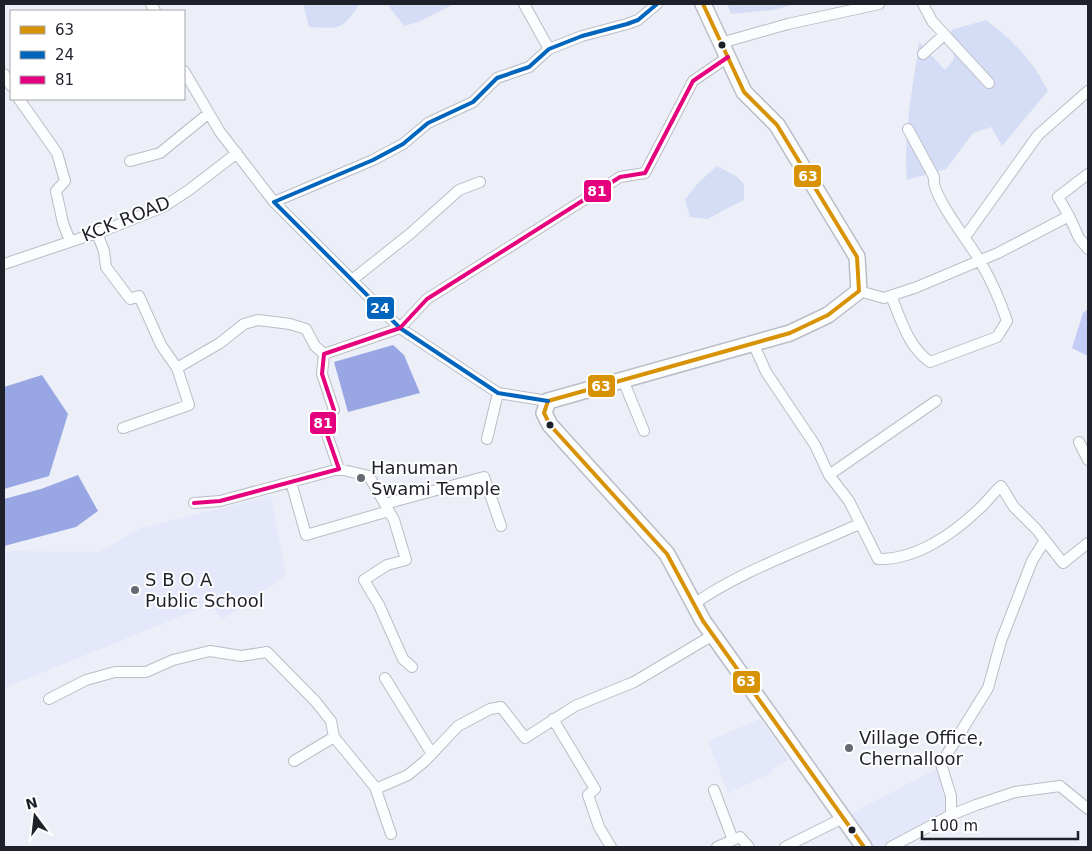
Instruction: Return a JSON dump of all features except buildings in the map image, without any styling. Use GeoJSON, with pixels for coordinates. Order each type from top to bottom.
{"type":"FeatureCollection","features":[{"type":"Feature","properties":{"kind":"main road"},"geometry":{"type":"LineString","coordinates":[[703,4],[744,92],[777,125],[857,257],[859,291],[828,315],[790,332],[548,401],[544,413],[550,426],[667,554],[713,635],[864,847]]}},
{"type":"Feature","properties":{"kind":"street"},"geometry":{"type":"LineString","coordinates":[[524,4],[549,50]]}},
{"type":"Feature","properties":{"kind":"street"},"geometry":{"type":"LineString","coordinates":[[274,202],[373,160],[403,144],[428,123],[472,102],[497,78],[529,67],[549,50],[582,36],[638,20],[656,4]]}},
{"type":"Feature","properties":{"kind":"street"},"geometry":{"type":"LineString","coordinates":[[324,354],[400,328],[428,299],[612,182],[620,177],[645,173],[693,80],[725,50],[788,24],[879,4]]}},
{"type":"Feature","properties":{"kind":"street"},"geometry":{"type":"LineString","coordinates":[[923,4],[932,21],[989,83]]}},
{"type":"Feature","properties":{"kind":"street"},"geometry":{"type":"LineString","coordinates":[[923,54],[944,35]]}},
{"type":"Feature","properties":{"kind":"street"},"geometry":{"type":"LineString","coordinates":[[185,73],[220,132],[274,202],[400,328],[498,392],[548,401]]}},
{"type":"Feature","properties":{"kind":"street"},"geometry":{"type":"LineString","coordinates":[[965,236],[1038,135],[1088,91]]}},
{"type":"Feature","properties":{"kind":"street"},"geometry":{"type":"LineString","coordinates":[[20,100],[57,153],[65,181],[56,191],[63,223],[70,241]]}},
{"type":"Feature","properties":{"kind":"street"},"geometry":{"type":"LineString","coordinates":[[130,161],[160,153],[209,113]]}},
{"type":"Feature","properties":{"kind":"street"},"geometry":{"type":"LineString","coordinates":[[891,296],[912,345],[921,356],[930,362],[997,337],[1007,321],[1000,300],[980,260],[938,195],[933,183],[934,177],[908,129]]}},
{"type":"Feature","properties":{"kind":"street","name":"KCK ROAD"},"geometry":{"type":"LineString","coordinates":[[4,264],[97,233],[163,207],[189,190],[237,153]]}},
{"type":"Feature","properties":{"kind":"street"},"geometry":{"type":"LineString","coordinates":[[1088,174],[1058,197],[1079,238],[1088,249]]}},
{"type":"Feature","properties":{"kind":"street"},"geometry":{"type":"LineString","coordinates":[[352,280],[411,233],[458,190],[480,182]]}},
{"type":"Feature","properties":{"kind":"street"},"geometry":{"type":"LineString","coordinates":[[859,291],[876,297],[891,296],[980,260],[1069,216]]}},
{"type":"Feature","properties":{"kind":"street"},"geometry":{"type":"LineString","coordinates":[[97,233],[104,251],[106,267],[130,299],[139,296],[162,345],[177,368],[185,387],[189,405],[123,428]]}},
{"type":"Feature","properties":{"kind":"street"},"geometry":{"type":"LineString","coordinates":[[177,368],[220,343],[244,324],[258,320],[290,324],[306,329],[315,346],[324,354]]}},
{"type":"Feature","properties":{"kind":"street"},"geometry":{"type":"LineString","coordinates":[[754,343],[766,372],[814,445],[829,475],[849,502],[858,524],[878,559],[902,556],[950,534],[981,507],[1001,486],[1014,506],[1064,563],[1088,543]]}},
{"type":"Feature","properties":{"kind":"street"},"geometry":{"type":"LineString","coordinates":[[324,354],[322,374],[334,410],[323,423],[339,469]]}},
{"type":"Feature","properties":{"kind":"street"},"geometry":{"type":"LineString","coordinates":[[623,380],[644,430]]}},
{"type":"Feature","properties":{"kind":"street"},"geometry":{"type":"LineString","coordinates":[[486,439],[498,392]]}},
{"type":"Feature","properties":{"kind":"street"},"geometry":{"type":"LineString","coordinates":[[829,475],[936,402]]}},
{"type":"Feature","properties":{"kind":"street"},"geometry":{"type":"LineString","coordinates":[[1079,442],[1088,460]]}},
{"type":"Feature","properties":{"kind":"street"},"geometry":{"type":"LineString","coordinates":[[194,503],[220,502],[339,469],[369,476],[387,508],[406,560],[387,565],[364,580],[380,605],[403,659],[412,667]]}},
{"type":"Feature","properties":{"kind":"street"},"geometry":{"type":"LineString","coordinates":[[291,482],[306,535],[484,477],[502,526]]}},
{"type":"Feature","properties":{"kind":"street"},"geometry":{"type":"LineString","coordinates":[[694,604],[743,576],[858,524]]}},
{"type":"Feature","properties":{"kind":"street"},"geometry":{"type":"LineString","coordinates":[[951,815],[951,796],[941,764],[988,688],[1001,641],[1032,561],[1045,540]]}},
{"type":"Feature","properties":{"kind":"street"},"geometry":{"type":"LineString","coordinates":[[375,787],[382,787],[408,775],[432,754],[458,726],[496,707],[501,707],[525,738],[575,706],[634,682],[713,635]]}},
{"type":"Feature","properties":{"kind":"street"},"geometry":{"type":"LineString","coordinates":[[49,699],[86,680],[115,672],[146,672],[173,660],[210,651],[241,656],[267,652],[316,702],[331,721],[334,737],[375,787],[391,834]]}},
{"type":"Feature","properties":{"kind":"street"},"geometry":{"type":"LineString","coordinates":[[385,678],[432,754]]}},
{"type":"Feature","properties":{"kind":"street"},"geometry":{"type":"LineString","coordinates":[[553,719],[595,789],[588,795],[599,827],[611,847]]}},
{"type":"Feature","properties":{"kind":"street"},"geometry":{"type":"LineString","coordinates":[[294,761],[334,737]]}},
{"type":"Feature","properties":{"kind":"street"},"geometry":{"type":"LineString","coordinates":[[891,847],[951,815],[1015,792],[1060,786],[1088,809]]}},
{"type":"Feature","properties":{"kind":"street"},"geometry":{"type":"LineString","coordinates":[[714,790],[733,840]]}},
{"type":"Feature","properties":{"kind":"street"},"geometry":{"type":"LineString","coordinates":[[785,847],[843,818]]}},
{"type":"Feature","properties":{"kind":"street"},"geometry":{"type":"LineString","coordinates":[[717,847],[740,837],[749,847]]}},
{"type":"Feature","properties":{"kind":"shaded area"},"geometry":{"type":"Polygon","coordinates":[[[303,4],[360,4],[349,19],[340,26],[328,28],[309,27],[303,4]]]}},
{"type":"Feature","properties":{"kind":"shaded area"},"geometry":{"type":"Polygon","coordinates":[[[387,4],[454,4],[418,22],[404,26],[387,4]]]}},
{"type":"Feature","properties":{"kind":"shaded area"},"geometry":{"type":"Polygon","coordinates":[[[727,4],[796,4],[773,10],[731,14],[727,4]]]}},
{"type":"Feature","properties":{"kind":"shaded area"},"geometry":{"type":"Polygon","coordinates":[[[986,20],[1022,52],[1036,70],[1048,91],[1002,146],[991,127],[973,133],[946,169],[907,180],[907,128],[919,42],[945,70],[954,59],[951,30],[986,20]]]}},
{"type":"Feature","properties":{"kind":"shaded area"},"geometry":{"type":"Polygon","coordinates":[[[717,166],[736,176],[744,184],[744,200],[707,219],[690,217],[685,199],[699,182],[717,166]]]}},
{"type":"Feature","properties":{"kind":"shaded area"},"geometry":{"type":"Polygon","coordinates":[[[1088,309],[1088,356],[1072,348],[1083,313],[1088,309]]]}},
{"type":"Feature","properties":{"kind":"shaded area"},"geometry":{"type":"Polygon","coordinates":[[[393,345],[404,355],[420,393],[348,412],[334,362],[393,345]]]}},
{"type":"Feature","properties":{"kind":"shaded area"},"geometry":{"type":"Polygon","coordinates":[[[42,375],[68,414],[49,476],[4,489],[4,387],[42,375]]]}},
{"type":"Feature","properties":{"kind":"shaded area"},"geometry":{"type":"Polygon","coordinates":[[[78,475],[98,511],[76,527],[4,546],[4,499],[41,489],[78,475]]]}},
{"type":"Feature","properties":{"kind":"shaded area","name":"S B O A Public School"},"geometry":{"type":"Polygon","coordinates":[[[271,496],[286,575],[222,620],[211,604],[4,688],[4,553],[13,551],[99,552],[141,528],[271,496]]]}},
{"type":"Feature","properties":{"kind":"shaded area"},"geometry":{"type":"Polygon","coordinates":[[[760,719],[789,760],[771,770],[771,773],[728,793],[708,741],[760,719]]]}},
{"type":"Feature","properties":{"kind":"shaded area"},"geometry":{"type":"Polygon","coordinates":[[[938,768],[948,793],[949,812],[883,847],[871,847],[847,816],[938,768]]]}},
{"type":"Feature","properties":{"kind":"transit line","name":"24"},"geometry":{"type":"LineString","coordinates":[[548,401],[498,393],[400,328],[274,202],[373,160],[403,144],[428,123],[473,102],[497,78],[529,67],[549,49],[582,36],[638,20],[657,4]]}},
{"type":"Feature","properties":{"kind":"transit line","name":"63"},"geometry":{"type":"LineString","coordinates":[[703,4],[744,92],[777,125],[857,257],[859,291],[828,315],[790,333],[548,401],[544,413],[550,425],[667,554],[703,621],[864,847]]}},
{"type":"Feature","properties":{"kind":"transit line","name":"81"},"geometry":{"type":"LineString","coordinates":[[194,503],[220,501],[339,469],[323,423],[334,410],[322,374],[324,354],[400,328],[427,299],[620,177],[645,173],[693,81],[728,57]]}},
{"type":"Feature","properties":{"kind":"place","name":"Hanuman Swami Temple"},"geometry":{"type":"Point","coordinates":[361,478]}},
{"type":"Feature","properties":{"kind":"place","name":"S B O A Public School"},"geometry":{"type":"Point","coordinates":[135,590]}},
{"type":"Feature","properties":{"kind":"place","name":"Village Office, Chernalloor"},"geometry":{"type":"Point","coordinates":[849,748]}}]}
